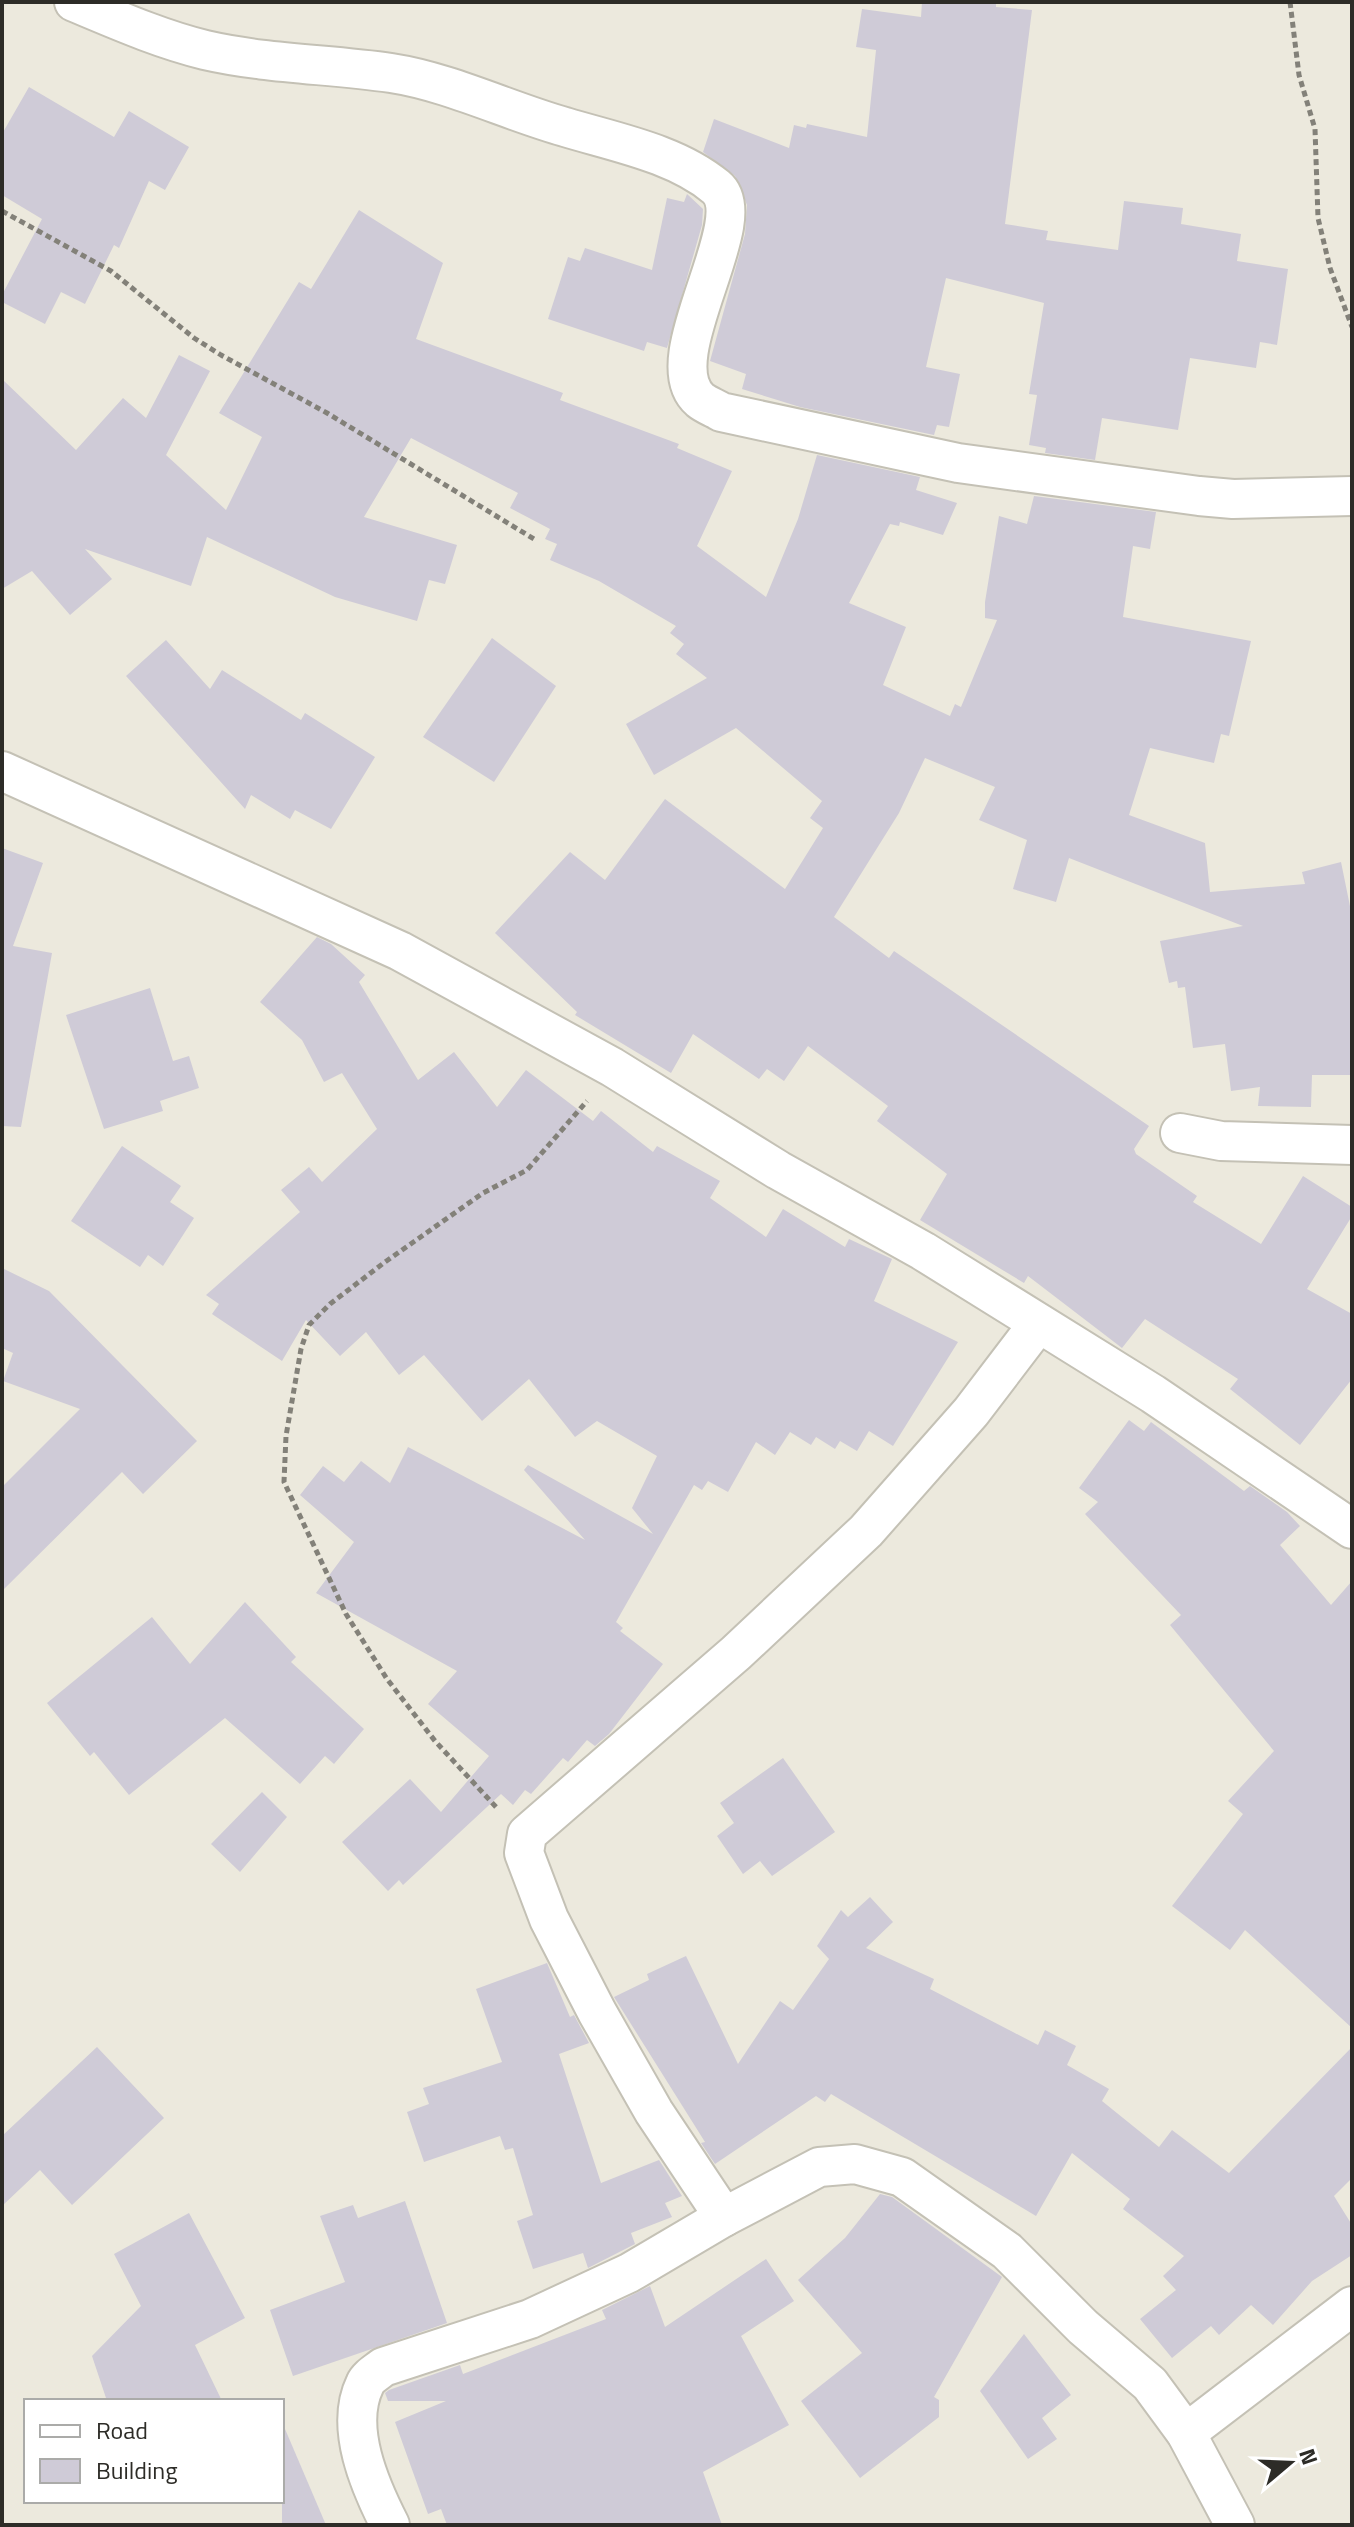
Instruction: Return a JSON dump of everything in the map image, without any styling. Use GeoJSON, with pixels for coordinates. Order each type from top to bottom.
{"type":"FeatureCollection","features":[{"type":"Feature","properties":{"kind":"street"},"geometry":{"type":"LineString","coordinates":[[74,2],[137,29],[205,50],[394,73],[641,150],[693,172],[719,189],[725,210],[722,241],[696,320],[688,372],[699,399],[721,412],[958,463],[1157,490],[1233,499],[1352,496]]}},
{"type":"Feature","properties":{"kind":"street"},"geometry":{"type":"LineString","coordinates":[[2,771],[400,951],[612,1067],[778,1170],[923,1251],[1153,1394],[1352,1529]]}},
{"type":"Feature","properties":{"kind":"street"},"geometry":{"type":"LineString","coordinates":[[1180,1133],[1221,1141],[1352,1145]]}},
{"type":"Feature","properties":{"kind":"street"},"geometry":{"type":"LineString","coordinates":[[724,2217],[654,2112],[556,1932],[524,1853],[527,1834],[635,1743],[866,1531],[971,1412],[1038,1324]]}},
{"type":"Feature","properties":{"kind":"street"},"geometry":{"type":"LineString","coordinates":[[390,2525],[371,2487],[360,2439],[358,2409],[366,2382],[383,2367],[530,2319],[629,2273],[724,2217],[819,2167],[855,2164],[902,2177],[1007,2251],[1083,2327],[1150,2384],[1186,2433],[1235,2525]]}},
{"type":"Feature","properties":{"kind":"street"},"geometry":{"type":"LineString","coordinates":[[1186,2433],[1352,2306]]}},
{"type":"Feature","properties":{"kind":"path"},"geometry":{"type":"LineString","coordinates":[[1290,2],[1299,75],[1315,129],[1318,218],[1337,292],[1352,327]]}},
{"type":"Feature","properties":{"kind":"path"},"geometry":{"type":"LineString","coordinates":[[2,211],[48,233],[111,271],[194,338],[221,355],[327,413],[534,539]]}},
{"type":"Feature","properties":{"kind":"path"},"geometry":{"type":"LineString","coordinates":[[527,1834],[488,1800],[435,1741],[387,1679],[346,1614],[284,1482],[286,1436],[301,1349],[309,1325],[330,1304],[385,1262],[483,1193],[527,1170],[553,1144],[612,1067]]}},
{"type":"Feature","properties":{"kind":"building"},"geometry":{"type":"Polygon","coordinates":[[[922,2],[996,2],[996,7],[1032,10],[1005,224],[1048,231],[1046,240],[1118,250],[1124,201],[1183,208],[1181,224],[1241,234],[1237,261],[1288,269],[1277,345],[1260,342],[1256,368],[1190,358],[1178,430],[1102,418],[1095,460],[1045,453],[1046,448],[1029,445],[1037,395],[1029,394],[1044,303],[946,278],[926,367],[960,374],[949,427],[937,425],[934,435],[800,407],[742,389],[746,374],[710,361],[745,234],[747,205],[735,176],[703,152],[714,119],[789,148],[794,125],[806,128],[807,124],[867,137],[876,50],[856,47],[862,9],[921,17],[922,2]]]}},
{"type":"Feature","properties":{"kind":"building"},"geometry":{"type":"Polygon","coordinates":[[[29,87],[114,137],[129,111],[189,147],[165,190],[149,181],[119,248],[114,245],[85,304],[61,292],[45,324],[2,302],[2,295],[42,219],[2,195],[2,134],[29,87]]]}},
{"type":"Feature","properties":{"kind":"building"},"geometry":{"type":"Polygon","coordinates":[[[687,194],[703,209],[702,225],[667,348],[647,342],[644,351],[548,319],[568,257],[580,261],[585,248],[652,270],[667,198],[684,202],[687,194]]]}},
{"type":"Feature","properties":{"kind":"building"},"geometry":{"type":"Polygon","coordinates":[[[359,210],[443,263],[416,339],[563,393],[560,400],[679,444],[677,448],[732,471],[697,546],[766,597],[798,519],[817,455],[920,477],[916,490],[957,503],[943,535],[900,522],[899,526],[890,524],[849,603],[906,627],[883,685],[950,716],[955,704],[961,707],[997,620],[985,618],[985,602],[999,516],[1027,524],[1034,496],[1156,512],[1150,549],[1133,546],[1123,617],[1251,641],[1229,736],[1221,734],[1214,763],[1150,748],[1129,815],[1205,843],[1210,892],[1305,884],[1302,872],[1341,862],[1352,916],[1352,1075],[1312,1075],[1311,1107],[1258,1106],[1260,1087],[1231,1091],[1225,1044],[1193,1048],[1185,987],[1178,988],[1177,981],[1169,983],[1160,941],[1243,926],[1069,858],[1056,902],[1013,889],[1027,840],[979,820],[995,787],[925,758],[899,813],[834,917],[889,958],[894,951],[1149,1126],[1134,1149],[1136,1154],[1197,1196],[1193,1202],[1261,1244],[1303,1176],[1352,1207],[1352,1216],[1307,1289],[1352,1314],[1352,1379],[1300,1445],[1230,1389],[1238,1379],[1145,1319],[1122,1348],[1028,1276],[1024,1283],[920,1220],[947,1174],[877,1121],[888,1106],[808,1046],[784,1081],[767,1069],[759,1079],[693,1034],[671,1073],[575,1015],[577,1012],[495,933],[570,852],[605,880],[665,799],[785,889],[823,828],[810,818],[822,801],[736,728],[654,775],[626,724],[707,678],[676,654],[684,644],[670,633],[676,626],[599,581],[550,560],[557,544],[545,539],[550,529],[510,508],[518,493],[411,438],[364,517],[457,545],[445,584],[429,580],[417,621],[335,597],[207,537],[191,586],[85,549],[112,579],[70,615],[32,571],[2,589],[2,379],[76,450],[123,398],[146,418],[179,355],[210,371],[166,455],[226,510],[262,437],[219,413],[299,282],[311,289],[359,210]]]}},
{"type":"Feature","properties":{"kind":"building"},"geometry":{"type":"Polygon","coordinates":[[[492,638],[556,686],[494,782],[423,737],[492,638]]]}},
{"type":"Feature","properties":{"kind":"building"},"geometry":{"type":"Polygon","coordinates":[[[166,640],[210,689],[222,670],[301,720],[305,713],[375,757],[331,829],[295,810],[290,819],[251,795],[245,809],[126,676],[166,640]]]}},
{"type":"Feature","properties":{"kind":"building"},"geometry":{"type":"Polygon","coordinates":[[[2,848],[43,863],[13,946],[52,953],[21,1127],[2,1126],[2,848]]]}},
{"type":"Feature","properties":{"kind":"building"},"geometry":{"type":"Polygon","coordinates":[[[317,937],[331,944],[365,975],[359,982],[418,1080],[454,1052],[497,1107],[526,1070],[593,1121],[601,1111],[653,1152],[657,1146],[720,1181],[710,1198],[766,1237],[783,1209],[845,1247],[849,1239],[892,1259],[874,1301],[958,1342],[893,1446],[869,1431],[857,1451],[840,1441],[835,1449],[816,1437],[811,1445],[790,1432],[775,1455],[756,1442],[728,1492],[708,1481],[702,1490],[694,1485],[616,1622],[623,1628],[620,1631],[663,1664],[609,1734],[595,1746],[587,1740],[568,1762],[563,1758],[531,1794],[525,1790],[513,1805],[501,1794],[403,1885],[399,1880],[388,1891],[342,1842],[410,1779],[441,1812],[489,1756],[428,1704],[457,1671],[316,1593],[354,1542],[300,1495],[323,1466],[344,1482],[361,1461],[390,1483],[408,1447],[585,1540],[524,1470],[528,1465],[653,1534],[632,1508],[657,1456],[597,1421],[575,1437],[529,1379],[482,1421],[424,1355],[399,1375],[366,1332],[340,1356],[306,1320],[282,1361],[212,1314],[219,1304],[206,1295],[300,1212],[281,1190],[309,1167],[322,1182],[377,1129],[342,1073],[324,1082],[302,1040],[260,1002],[317,937]]]}},
{"type":"Feature","properties":{"kind":"building"},"geometry":{"type":"Polygon","coordinates":[[[150,988],[173,1061],[189,1056],[199,1088],[160,1101],[163,1111],[104,1129],[66,1015],[150,988]]]}},
{"type":"Feature","properties":{"kind":"building"},"geometry":{"type":"Polygon","coordinates":[[[122,1146],[181,1186],[170,1202],[194,1218],[163,1266],[148,1255],[140,1267],[71,1221],[122,1146]]]}},
{"type":"Feature","properties":{"kind":"building"},"geometry":{"type":"Polygon","coordinates":[[[2,1268],[49,1291],[197,1441],[143,1494],[122,1472],[2,1591],[2,1487],[80,1409],[3,1381],[13,1353],[2,1348],[2,1268]]]}},
{"type":"Feature","properties":{"kind":"building"},"geometry":{"type":"Polygon","coordinates":[[[1129,1420],[1144,1431],[1151,1422],[1244,1491],[1250,1486],[1287,1512],[1300,1526],[1280,1545],[1331,1605],[1352,1581],[1352,2028],[1245,1930],[1230,1950],[1172,1906],[1243,1814],[1228,1801],[1274,1751],[1170,1625],[1181,1615],[1085,1514],[1098,1502],[1079,1488],[1129,1420]]]}},
{"type":"Feature","properties":{"kind":"building"},"geometry":{"type":"Polygon","coordinates":[[[245,1602],[296,1657],[291,1662],[364,1729],[334,1764],[325,1756],[300,1784],[225,1718],[129,1795],[94,1752],[90,1756],[47,1703],[152,1617],[190,1664],[245,1602]]]}},
{"type":"Feature","properties":{"kind":"building"},"geometry":{"type":"Polygon","coordinates":[[[783,1758],[835,1832],[772,1876],[760,1861],[743,1874],[717,1836],[734,1823],[720,1803],[783,1758]]]}},
{"type":"Feature","properties":{"kind":"building"},"geometry":{"type":"Polygon","coordinates":[[[262,1792],[287,1817],[240,1872],[211,1844],[262,1792]]]}},
{"type":"Feature","properties":{"kind":"building"},"geometry":{"type":"Polygon","coordinates":[[[870,1897],[893,1922],[866,1948],[934,1979],[930,1989],[1038,2045],[1045,2030],[1076,2046],[1067,2065],[1109,2089],[1102,2101],[1159,2147],[1172,2130],[1229,2173],[1352,2047],[1352,2178],[1334,2196],[1352,2225],[1352,2255],[1312,2281],[1273,2325],[1251,2305],[1219,2335],[1211,2326],[1172,2358],[1140,2319],[1176,2290],[1163,2276],[1184,2256],[1123,2209],[1130,2199],[1072,2153],[1036,2216],[831,2094],[825,2102],[816,2096],[715,2164],[701,2143],[705,2142],[614,1997],[649,1980],[647,1974],[686,1956],[738,2064],[780,2001],[793,2010],[829,1959],[817,1946],[841,1910],[848,1917],[870,1897]]]}},
{"type":"Feature","properties":{"kind":"building"},"geometry":{"type":"Polygon","coordinates":[[[547,1963],[570,2017],[574,2015],[589,2043],[559,2054],[601,2183],[659,2160],[682,2196],[665,2203],[672,2217],[631,2233],[635,2244],[588,2268],[583,2253],[533,2269],[517,2221],[533,2215],[513,2148],[505,2150],[500,2136],[424,2162],[407,2112],[429,2104],[423,2088],[502,2062],[476,1989],[547,1963]]]}},
{"type":"Feature","properties":{"kind":"building"},"geometry":{"type":"Polygon","coordinates":[[[97,2047],[164,2118],[72,2205],[40,2170],[2,2206],[2,2136],[97,2047]]]}},
{"type":"Feature","properties":{"kind":"building"},"geometry":{"type":"Polygon","coordinates":[[[880,2194],[892,2197],[1002,2277],[934,2397],[939,2400],[939,2417],[860,2478],[801,2401],[862,2353],[798,2280],[845,2238],[880,2194]]]}},
{"type":"Feature","properties":{"kind":"building"},"geometry":{"type":"Polygon","coordinates":[[[405,2201],[447,2323],[293,2376],[270,2310],[345,2282],[320,2216],[353,2205],[358,2218],[405,2201]]]}},
{"type":"Feature","properties":{"kind":"building"},"geometry":{"type":"Polygon","coordinates":[[[189,2213],[245,2318],[195,2345],[221,2399],[106,2399],[92,2356],[141,2306],[114,2254],[189,2213]]]}},
{"type":"Feature","properties":{"kind":"building"},"geometry":{"type":"Polygon","coordinates":[[[766,2259],[794,2301],[741,2336],[789,2425],[703,2472],[722,2525],[447,2525],[441,2509],[428,2514],[395,2422],[446,2401],[388,2401],[385,2393],[460,2365],[463,2374],[606,2319],[602,2310],[650,2286],[665,2327],[766,2259]]]}},
{"type":"Feature","properties":{"kind":"building"},"geometry":{"type":"Polygon","coordinates":[[[1024,2334],[1071,2395],[1042,2418],[1057,2439],[1028,2459],[980,2391],[1024,2334]]]}},
{"type":"Feature","properties":{"kind":"building"},"geometry":{"type":"Polygon","coordinates":[[[284,2427],[326,2525],[282,2525],[284,2503],[284,2427]]]}}]}
